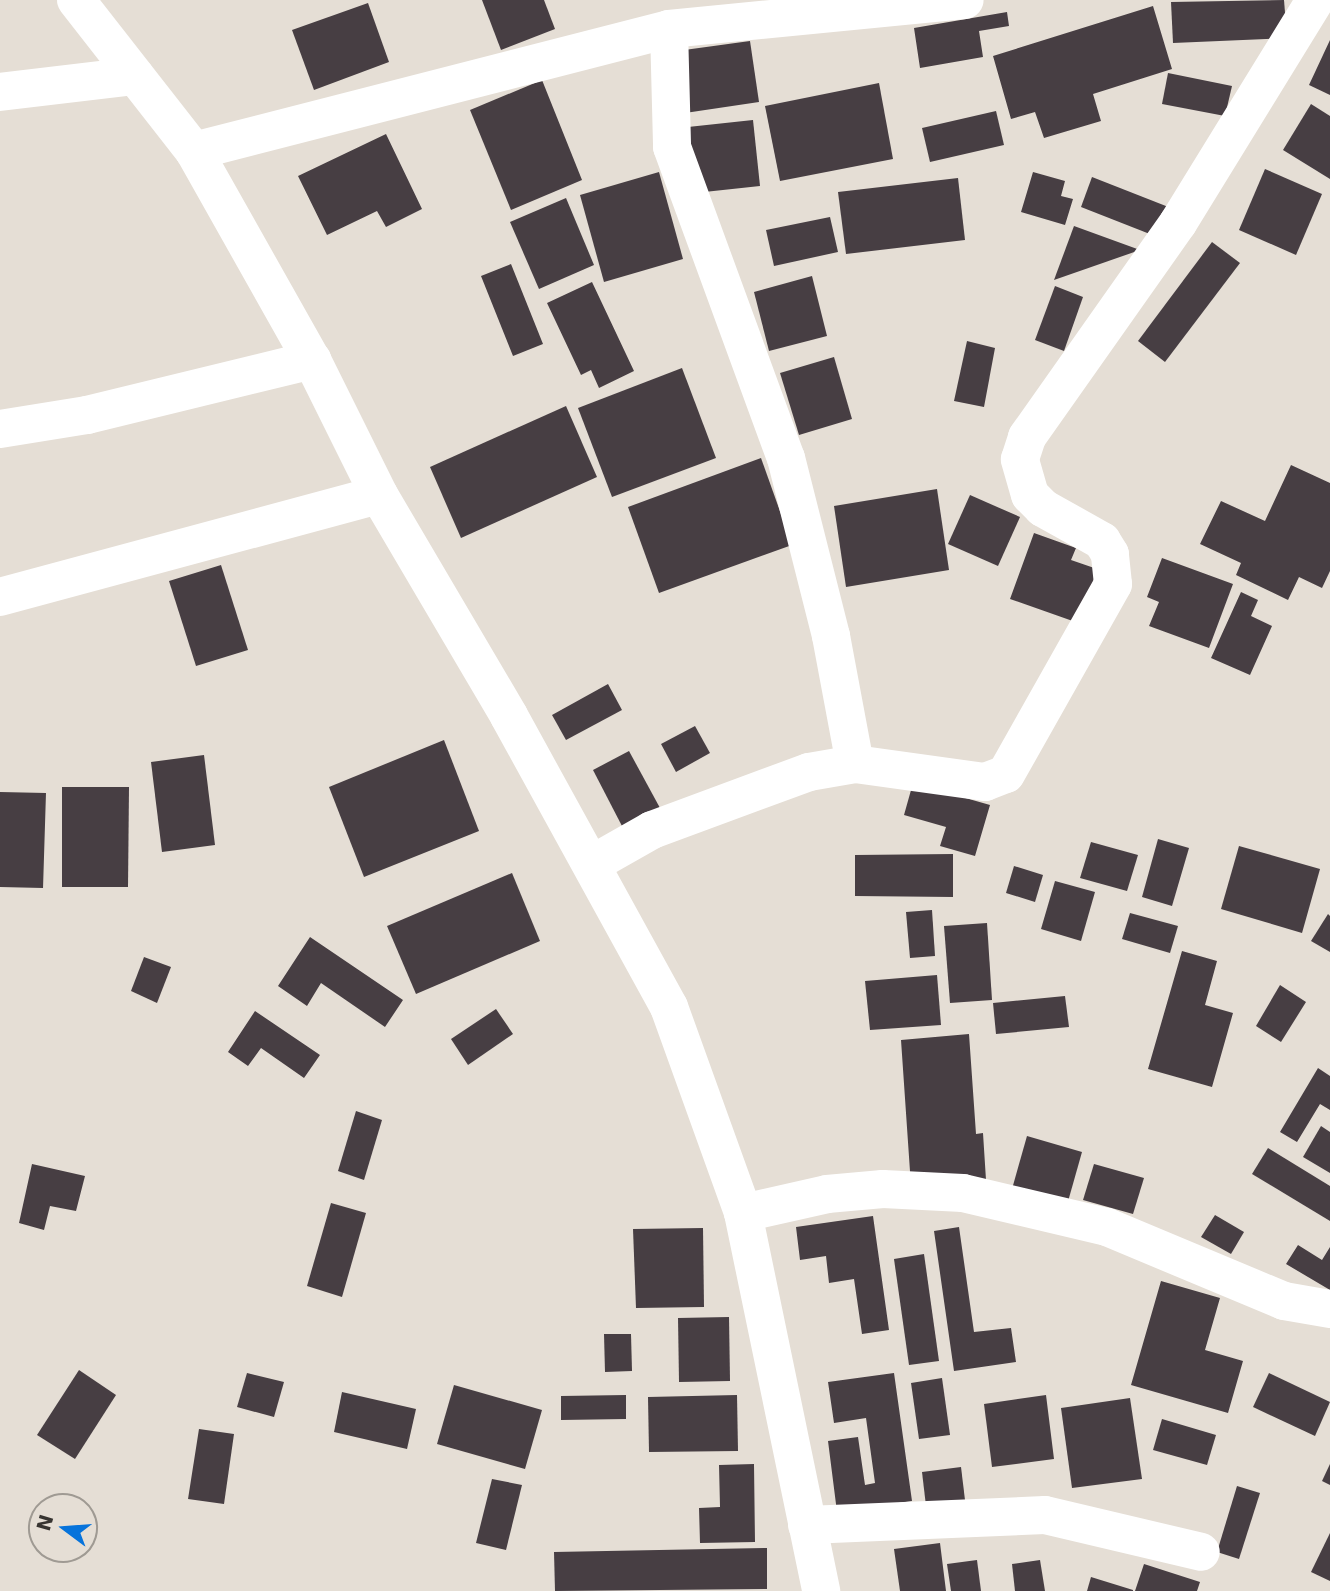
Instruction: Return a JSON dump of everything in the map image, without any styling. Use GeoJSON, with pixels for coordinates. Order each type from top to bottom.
{"type":"FeatureCollection","features":[{"type":"Feature","properties":{"kind":"street"},"geometry":{"type":"LineString","coordinates":[[76,0],[194,151],[313,360],[379,495],[592,864],[669,1007],[743,1213],[821,1591]]}},
{"type":"Feature","properties":{"kind":"street"},"geometry":{"type":"LineString","coordinates":[[194,151],[669,29],[965,0]]}},
{"type":"Feature","properties":{"kind":"street"},"geometry":{"type":"LineString","coordinates":[[592,864],[652,830],[742,794],[809,772],[855,764],[985,782],[1006,774],[1027,741],[1113,584],[1110,554],[1101,541],[1043,508],[1030,495],[1020,459],[1027,437],[1178,223],[1315,0]]}},
{"type":"Feature","properties":{"kind":"street"},"geometry":{"type":"LineString","coordinates":[[669,29],[668,112],[679,175],[786,458],[831,636],[855,764]]}},
{"type":"Feature","properties":{"kind":"street"},"geometry":{"type":"LineString","coordinates":[[0,92],[135,76]]}},
{"type":"Feature","properties":{"kind":"street"},"geometry":{"type":"LineString","coordinates":[[0,429],[87,415],[313,360]]}},
{"type":"Feature","properties":{"kind":"street"},"geometry":{"type":"LineString","coordinates":[[0,597],[379,495]]}},
{"type":"Feature","properties":{"kind":"street"},"geometry":{"type":"LineString","coordinates":[[743,1213],[827,1194],[883,1189],[963,1194],[1107,1227],[1284,1301],[1330,1309]]}},
{"type":"Feature","properties":{"kind":"street"},"geometry":{"type":"LineString","coordinates":[[807,1525],[1045,1515],[1201,1552]]}},
{"type":"Feature","properties":{"kind":"building"},"geometry":{"type":"Polygon","coordinates":[[[482,0],[544,0],[555,29],[501,50],[482,0]]]}},
{"type":"Feature","properties":{"kind":"building"},"geometry":{"type":"Polygon","coordinates":[[[1284,0],[1287,38],[1173,43],[1171,2],[1284,0]]]}},
{"type":"Feature","properties":{"kind":"building"},"geometry":{"type":"Polygon","coordinates":[[[368,3],[389,62],[314,90],[292,30],[368,3]]]}},
{"type":"Feature","properties":{"kind":"building"},"geometry":{"type":"Polygon","coordinates":[[[1153,6],[1172,69],[1093,94],[1101,121],[1044,138],[1035,112],[1011,119],[993,56],[1153,6]]]}},
{"type":"Feature","properties":{"kind":"building"},"geometry":{"type":"Polygon","coordinates":[[[1007,12],[1009,26],[979,31],[983,57],[920,68],[914,28],[1007,12]]]}},
{"type":"Feature","properties":{"kind":"building"},"geometry":{"type":"Polygon","coordinates":[[[1330,40],[1330,95],[1309,85],[1330,40]]]}},
{"type":"Feature","properties":{"kind":"building"},"geometry":{"type":"Polygon","coordinates":[[[750,41],[759,102],[685,113],[677,51],[750,41]]]}},
{"type":"Feature","properties":{"kind":"building"},"geometry":{"type":"Polygon","coordinates":[[[1168,73],[1232,86],[1225,116],[1162,104],[1168,73]]]}},
{"type":"Feature","properties":{"kind":"building"},"geometry":{"type":"Polygon","coordinates":[[[542,80],[582,180],[511,210],[470,110],[542,80]]]}},
{"type":"Feature","properties":{"kind":"building"},"geometry":{"type":"Polygon","coordinates":[[[879,83],[893,159],[780,181],[765,106],[879,83]]]}},
{"type":"Feature","properties":{"kind":"building"},"geometry":{"type":"Polygon","coordinates":[[[1311,104],[1330,116],[1330,179],[1283,150],[1311,104]]]}},
{"type":"Feature","properties":{"kind":"building"},"geometry":{"type":"Polygon","coordinates":[[[996,111],[1004,145],[930,162],[922,128],[996,111]]]}},
{"type":"Feature","properties":{"kind":"building"},"geometry":{"type":"Polygon","coordinates":[[[753,120],[760,186],[695,193],[688,127],[753,120]]]}},
{"type":"Feature","properties":{"kind":"building"},"geometry":{"type":"Polygon","coordinates":[[[386,134],[422,209],[386,227],[377,211],[327,235],[298,176],[386,134]]]}},
{"type":"Feature","properties":{"kind":"building"},"geometry":{"type":"Polygon","coordinates":[[[1265,169],[1322,194],[1296,255],[1239,230],[1265,169]]]}},
{"type":"Feature","properties":{"kind":"building"},"geometry":{"type":"Polygon","coordinates":[[[659,172],[683,259],[604,282],[580,195],[659,172]]]}},
{"type":"Feature","properties":{"kind":"building"},"geometry":{"type":"Polygon","coordinates":[[[1033,172],[1065,181],[1061,196],[1073,199],[1065,225],[1021,212],[1033,172]]]}},
{"type":"Feature","properties":{"kind":"building"},"geometry":{"type":"Polygon","coordinates":[[[1092,177],[1171,208],[1160,238],[1081,207],[1092,177]]]}},
{"type":"Feature","properties":{"kind":"building"},"geometry":{"type":"Polygon","coordinates":[[[958,178],[965,240],[846,254],[838,192],[958,178]]]}},
{"type":"Feature","properties":{"kind":"building"},"geometry":{"type":"Polygon","coordinates":[[[566,198],[594,265],[539,289],[510,222],[566,198]]]}},
{"type":"Feature","properties":{"kind":"building"},"geometry":{"type":"Polygon","coordinates":[[[830,217],[838,252],[774,266],[766,230],[830,217]]]}},
{"type":"Feature","properties":{"kind":"building"},"geometry":{"type":"Polygon","coordinates":[[[1074,226],[1140,250],[1054,280],[1074,226]]]}},
{"type":"Feature","properties":{"kind":"building"},"geometry":{"type":"Polygon","coordinates":[[[1212,242],[1240,263],[1165,362],[1138,341],[1212,242]]]}},
{"type":"Feature","properties":{"kind":"building"},"geometry":{"type":"Polygon","coordinates":[[[511,264],[543,344],[513,356],[481,276],[511,264]]]}},
{"type":"Feature","properties":{"kind":"building"},"geometry":{"type":"Polygon","coordinates":[[[812,276],[827,336],[769,351],[754,292],[812,276]]]}},
{"type":"Feature","properties":{"kind":"building"},"geometry":{"type":"Polygon","coordinates":[[[592,282],[634,371],[599,388],[591,370],[581,375],[547,303],[592,282]]]}},
{"type":"Feature","properties":{"kind":"building"},"geometry":{"type":"Polygon","coordinates":[[[1055,286],[1083,297],[1064,351],[1035,340],[1055,286]]]}},
{"type":"Feature","properties":{"kind":"building"},"geometry":{"type":"Polygon","coordinates":[[[967,341],[995,348],[984,407],[954,401],[967,341]]]}},
{"type":"Feature","properties":{"kind":"building"},"geometry":{"type":"Polygon","coordinates":[[[834,357],[852,419],[799,435],[780,373],[834,357]]]}},
{"type":"Feature","properties":{"kind":"building"},"geometry":{"type":"Polygon","coordinates":[[[682,368],[716,458],[612,497],[578,408],[682,368]]]}},
{"type":"Feature","properties":{"kind":"building"},"geometry":{"type":"Polygon","coordinates":[[[566,406],[597,477],[461,538],[430,467],[566,406]]]}},
{"type":"Feature","properties":{"kind":"building"},"geometry":{"type":"Polygon","coordinates":[[[761,458],[792,545],[659,593],[628,507],[761,458]]]}},
{"type":"Feature","properties":{"kind":"building"},"geometry":{"type":"Polygon","coordinates":[[[1291,465],[1330,483],[1330,571],[1322,588],[1299,577],[1288,600],[1236,575],[1241,563],[1200,544],[1221,501],[1265,521],[1291,465]]]}},
{"type":"Feature","properties":{"kind":"building"},"geometry":{"type":"Polygon","coordinates":[[[937,489],[949,570],[846,587],[834,506],[937,489]]]}},
{"type":"Feature","properties":{"kind":"building"},"geometry":{"type":"Polygon","coordinates":[[[970,495],[1020,517],[998,566],[948,544],[970,495]]]}},
{"type":"Feature","properties":{"kind":"building"},"geometry":{"type":"Polygon","coordinates":[[[1034,533],[1076,548],[1071,560],[1103,571],[1084,625],[1010,599],[1034,533]]]}},
{"type":"Feature","properties":{"kind":"building"},"geometry":{"type":"Polygon","coordinates":[[[1162,558],[1233,584],[1209,648],[1149,626],[1159,602],[1147,597],[1162,558]]]}},
{"type":"Feature","properties":{"kind":"building"},"geometry":{"type":"Polygon","coordinates":[[[221,565],[248,650],[196,666],[169,581],[221,565]]]}},
{"type":"Feature","properties":{"kind":"building"},"geometry":{"type":"Polygon","coordinates":[[[1241,592],[1258,600],[1251,616],[1272,626],[1250,675],[1211,658],[1241,592]]]}},
{"type":"Feature","properties":{"kind":"building"},"geometry":{"type":"Polygon","coordinates":[[[608,684],[622,710],[566,740],[552,715],[608,684]]]}},
{"type":"Feature","properties":{"kind":"building"},"geometry":{"type":"Polygon","coordinates":[[[695,726],[710,753],[676,772],[661,744],[695,726]]]}},
{"type":"Feature","properties":{"kind":"building"},"geometry":{"type":"Polygon","coordinates":[[[444,740],[479,831],[364,877],[329,787],[444,740]]]}},
{"type":"Feature","properties":{"kind":"building"},"geometry":{"type":"Polygon","coordinates":[[[629,751],[660,808],[623,828],[593,770],[629,751]]]}},
{"type":"Feature","properties":{"kind":"building"},"geometry":{"type":"Polygon","coordinates":[[[204,755],[215,845],[162,852],[151,762],[204,755]]]}},
{"type":"Feature","properties":{"kind":"building"},"geometry":{"type":"Polygon","coordinates":[[[913,783],[990,805],[975,856],[940,846],[946,827],[904,815],[913,783]]]}},
{"type":"Feature","properties":{"kind":"building"},"geometry":{"type":"Polygon","coordinates":[[[62,787],[129,787],[128,887],[62,887],[62,787]]]}},
{"type":"Feature","properties":{"kind":"building"},"geometry":{"type":"Polygon","coordinates":[[[0,792],[46,793],[43,888],[0,887],[0,792]]]}},
{"type":"Feature","properties":{"kind":"building"},"geometry":{"type":"Polygon","coordinates":[[[1158,839],[1189,848],[1172,906],[1142,897],[1158,839]]]}},
{"type":"Feature","properties":{"kind":"building"},"geometry":{"type":"Polygon","coordinates":[[[1091,842],[1138,855],[1127,891],[1080,878],[1091,842]]]}},
{"type":"Feature","properties":{"kind":"building"},"geometry":{"type":"Polygon","coordinates":[[[1239,846],[1320,869],[1302,933],[1221,909],[1239,846]]]}},
{"type":"Feature","properties":{"kind":"building"},"geometry":{"type":"Polygon","coordinates":[[[953,854],[953,897],[855,896],[855,855],[953,854]]]}},
{"type":"Feature","properties":{"kind":"building"},"geometry":{"type":"Polygon","coordinates":[[[1014,866],[1043,875],[1035,902],[1006,893],[1014,866]]]}},
{"type":"Feature","properties":{"kind":"building"},"geometry":{"type":"Polygon","coordinates":[[[512,873],[540,941],[416,994],[387,926],[512,873]]]}},
{"type":"Feature","properties":{"kind":"building"},"geometry":{"type":"Polygon","coordinates":[[[1055,881],[1095,892],[1081,941],[1041,929],[1055,881]]]}},
{"type":"Feature","properties":{"kind":"building"},"geometry":{"type":"Polygon","coordinates":[[[932,910],[935,956],[910,958],[906,912],[932,910]]]}},
{"type":"Feature","properties":{"kind":"building"},"geometry":{"type":"Polygon","coordinates":[[[1130,913],[1178,926],[1170,953],[1122,939],[1130,913]]]}},
{"type":"Feature","properties":{"kind":"building"},"geometry":{"type":"Polygon","coordinates":[[[1328,914],[1330,916],[1330,952],[1311,941],[1328,914]]]}},
{"type":"Feature","properties":{"kind":"building"},"geometry":{"type":"Polygon","coordinates":[[[987,923],[992,1000],[950,1003],[944,926],[987,923]]]}},
{"type":"Feature","properties":{"kind":"building"},"geometry":{"type":"Polygon","coordinates":[[[310,937],[403,1000],[385,1027],[321,983],[307,1006],[278,986],[310,937]]]}},
{"type":"Feature","properties":{"kind":"building"},"geometry":{"type":"Polygon","coordinates":[[[1182,951],[1217,961],[1205,1005],[1233,1013],[1212,1087],[1148,1069],[1182,951]]]}},
{"type":"Feature","properties":{"kind":"building"},"geometry":{"type":"Polygon","coordinates":[[[144,957],[171,967],[157,1003],[131,991],[144,957]]]}},
{"type":"Feature","properties":{"kind":"building"},"geometry":{"type":"Polygon","coordinates":[[[937,975],[941,1025],[870,1030],[865,981],[937,975]]]}},
{"type":"Feature","properties":{"kind":"building"},"geometry":{"type":"Polygon","coordinates":[[[1280,985],[1306,1002],[1281,1042],[1256,1026],[1280,985]]]}},
{"type":"Feature","properties":{"kind":"building"},"geometry":{"type":"Polygon","coordinates":[[[1065,996],[1069,1027],[996,1034],[993,1003],[1065,996]]]}},
{"type":"Feature","properties":{"kind":"building"},"geometry":{"type":"Polygon","coordinates":[[[496,1009],[513,1034],[468,1065],[451,1039],[496,1009]]]}},
{"type":"Feature","properties":{"kind":"building"},"geometry":{"type":"Polygon","coordinates":[[[255,1011],[320,1055],[304,1078],[261,1048],[248,1066],[228,1052],[255,1011]]]}},
{"type":"Feature","properties":{"kind":"building"},"geometry":{"type":"Polygon","coordinates":[[[969,1034],[976,1134],[983,1133],[986,1180],[911,1186],[901,1040],[969,1034]]]}},
{"type":"Feature","properties":{"kind":"building"},"geometry":{"type":"Polygon","coordinates":[[[1318,1068],[1330,1076],[1330,1110],[1320,1104],[1297,1142],[1280,1132],[1318,1068]]]}},
{"type":"Feature","properties":{"kind":"building"},"geometry":{"type":"Polygon","coordinates":[[[356,1111],[382,1120],[364,1180],[338,1171],[356,1111]]]}},
{"type":"Feature","properties":{"kind":"building"},"geometry":{"type":"Polygon","coordinates":[[[1321,1126],[1330,1132],[1330,1173],[1303,1157],[1321,1126]]]}},
{"type":"Feature","properties":{"kind":"building"},"geometry":{"type":"Polygon","coordinates":[[[1027,1136],[1082,1152],[1067,1205],[1012,1189],[1027,1136]]]}},
{"type":"Feature","properties":{"kind":"building"},"geometry":{"type":"Polygon","coordinates":[[[1268,1148],[1330,1186],[1330,1221],[1252,1174],[1268,1148]]]}},
{"type":"Feature","properties":{"kind":"building"},"geometry":{"type":"Polygon","coordinates":[[[32,1164],[85,1176],[76,1211],[50,1206],[44,1230],[19,1223],[32,1164]]]}},
{"type":"Feature","properties":{"kind":"building"},"geometry":{"type":"Polygon","coordinates":[[[1094,1164],[1144,1178],[1133,1214],[1083,1200],[1094,1164]]]}},
{"type":"Feature","properties":{"kind":"building"},"geometry":{"type":"Polygon","coordinates":[[[331,1203],[366,1213],[342,1297],[307,1286],[331,1203]]]}},
{"type":"Feature","properties":{"kind":"building"},"geometry":{"type":"Polygon","coordinates":[[[1215,1215],[1244,1232],[1231,1254],[1201,1237],[1215,1215]]]}},
{"type":"Feature","properties":{"kind":"building"},"geometry":{"type":"Polygon","coordinates":[[[873,1216],[889,1330],[862,1334],[854,1279],[829,1283],[826,1256],[800,1260],[796,1227],[873,1216]]]}},
{"type":"Feature","properties":{"kind":"building"},"geometry":{"type":"Polygon","coordinates":[[[959,1227],[974,1332],[1011,1328],[1016,1362],[954,1371],[934,1231],[959,1227]]]}},
{"type":"Feature","properties":{"kind":"building"},"geometry":{"type":"Polygon","coordinates":[[[703,1228],[704,1307],[636,1308],[633,1229],[703,1228]]]}},
{"type":"Feature","properties":{"kind":"building"},"geometry":{"type":"Polygon","coordinates":[[[1298,1245],[1322,1260],[1330,1247],[1330,1290],[1286,1264],[1298,1245]]]}},
{"type":"Feature","properties":{"kind":"building"},"geometry":{"type":"Polygon","coordinates":[[[924,1254],[939,1361],[909,1365],[894,1259],[924,1254]]]}},
{"type":"Feature","properties":{"kind":"building"},"geometry":{"type":"Polygon","coordinates":[[[1161,1281],[1220,1298],[1205,1350],[1243,1361],[1228,1413],[1131,1385],[1161,1281]]]}},
{"type":"Feature","properties":{"kind":"building"},"geometry":{"type":"Polygon","coordinates":[[[729,1317],[730,1381],[679,1382],[678,1318],[729,1317]]]}},
{"type":"Feature","properties":{"kind":"building"},"geometry":{"type":"Polygon","coordinates":[[[604,1334],[631,1334],[632,1371],[605,1372],[604,1334]]]}},
{"type":"Feature","properties":{"kind":"building"},"geometry":{"type":"Polygon","coordinates":[[[79,1370],[116,1395],[75,1459],[37,1435],[79,1370]]]}},
{"type":"Feature","properties":{"kind":"building"},"geometry":{"type":"Polygon","coordinates":[[[247,1373],[284,1382],[274,1417],[237,1407],[247,1373]]]}},
{"type":"Feature","properties":{"kind":"building"},"geometry":{"type":"Polygon","coordinates":[[[894,1373],[912,1501],[837,1512],[828,1441],[858,1437],[865,1485],[875,1483],[866,1418],[834,1423],[828,1382],[894,1373]]]}},
{"type":"Feature","properties":{"kind":"building"},"geometry":{"type":"Polygon","coordinates":[[[1269,1373],[1330,1402],[1315,1436],[1253,1407],[1269,1373]]]}},
{"type":"Feature","properties":{"kind":"building"},"geometry":{"type":"Polygon","coordinates":[[[942,1378],[950,1435],[919,1439],[911,1383],[942,1378]]]}},
{"type":"Feature","properties":{"kind":"building"},"geometry":{"type":"Polygon","coordinates":[[[454,1385],[542,1410],[525,1469],[437,1444],[454,1385]]]}},
{"type":"Feature","properties":{"kind":"building"},"geometry":{"type":"Polygon","coordinates":[[[342,1392],[416,1409],[407,1449],[334,1432],[342,1392]]]}},
{"type":"Feature","properties":{"kind":"building"},"geometry":{"type":"Polygon","coordinates":[[[626,1395],[626,1419],[561,1420],[561,1396],[626,1395]]]}},
{"type":"Feature","properties":{"kind":"building"},"geometry":{"type":"Polygon","coordinates":[[[737,1395],[738,1451],[649,1452],[648,1397],[737,1395]]]}},
{"type":"Feature","properties":{"kind":"building"},"geometry":{"type":"Polygon","coordinates":[[[1046,1395],[1054,1459],[992,1467],[984,1404],[1046,1395]]]}},
{"type":"Feature","properties":{"kind":"building"},"geometry":{"type":"Polygon","coordinates":[[[1130,1398],[1142,1479],[1072,1488],[1061,1408],[1130,1398]]]}},
{"type":"Feature","properties":{"kind":"building"},"geometry":{"type":"Polygon","coordinates":[[[1162,1419],[1216,1435],[1207,1465],[1153,1450],[1162,1419]]]}},
{"type":"Feature","properties":{"kind":"building"},"geometry":{"type":"Polygon","coordinates":[[[199,1429],[234,1434],[224,1504],[188,1499],[199,1429]]]}},
{"type":"Feature","properties":{"kind":"building"},"geometry":{"type":"Polygon","coordinates":[[[754,1464],[755,1542],[700,1543],[699,1508],[720,1507],[719,1465],[754,1464]]]}},
{"type":"Feature","properties":{"kind":"building"},"geometry":{"type":"Polygon","coordinates":[[[1330,1464],[1330,1485],[1322,1481],[1330,1464]]]}},
{"type":"Feature","properties":{"kind":"building"},"geometry":{"type":"Polygon","coordinates":[[[961,1467],[965,1500],[926,1506],[922,1472],[961,1467]]]}},
{"type":"Feature","properties":{"kind":"building"},"geometry":{"type":"Polygon","coordinates":[[[492,1479],[522,1485],[506,1550],[476,1543],[492,1479]]]}},
{"type":"Feature","properties":{"kind":"building"},"geometry":{"type":"Polygon","coordinates":[[[1237,1486],[1260,1493],[1239,1559],[1217,1552],[1237,1486]]]}},
{"type":"Feature","properties":{"kind":"building"},"geometry":{"type":"Polygon","coordinates":[[[1330,1533],[1330,1581],[1311,1572],[1330,1533]]]}},
{"type":"Feature","properties":{"kind":"building"},"geometry":{"type":"Polygon","coordinates":[[[940,1543],[946,1591],[900,1591],[894,1549],[940,1543]]]}},
{"type":"Feature","properties":{"kind":"building"},"geometry":{"type":"Polygon","coordinates":[[[767,1548],[767,1589],[555,1591],[554,1552],[767,1548]]]}},
{"type":"Feature","properties":{"kind":"building"},"geometry":{"type":"Polygon","coordinates":[[[977,1560],[981,1591],[951,1591],[947,1564],[977,1560]]]}},
{"type":"Feature","properties":{"kind":"building"},"geometry":{"type":"Polygon","coordinates":[[[1040,1560],[1045,1591],[1015,1591],[1012,1564],[1040,1560]]]}},
{"type":"Feature","properties":{"kind":"building"},"geometry":{"type":"Polygon","coordinates":[[[1144,1564],[1200,1582],[1197,1591],[1135,1591],[1144,1564]]]}},
{"type":"Feature","properties":{"kind":"building"},"geometry":{"type":"Polygon","coordinates":[[[1091,1577],[1133,1590],[1133,1591],[1087,1591],[1091,1577]]]}}]}
